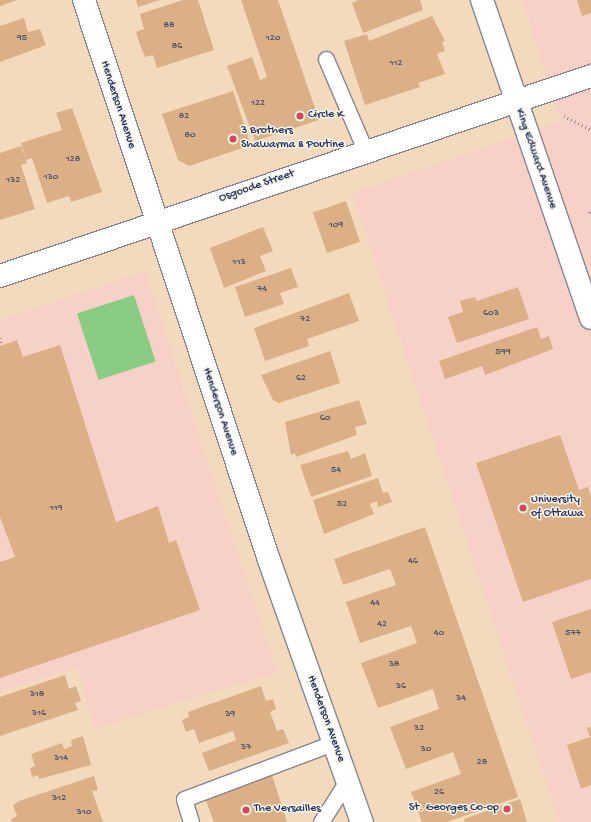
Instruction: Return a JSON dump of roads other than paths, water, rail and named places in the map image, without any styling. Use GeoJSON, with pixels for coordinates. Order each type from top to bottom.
{"type":"FeatureCollection","features":[{"type":"Feature","properties":{"kind":"street","name":"Henderson Avenue"},"geometry":{"type":"LineString","coordinates":[[84,0],[155,223],[333,743],[362,822]]}},
{"type":"Feature","properties":{"kind":"street","name":"King Edward Avenue"},"geometry":{"type":"LineString","coordinates":[[482,0],[515,100],[591,318]]}},
{"type":"Feature","properties":{"kind":"street","name":"Osgoode Street"},"geometry":{"type":"LineString","coordinates":[[0,276],[365,150],[591,76]]}},
{"type":"Feature","properties":{"kind":"lane"},"geometry":{"type":"LineString","coordinates":[[326,60],[365,150]]}},
{"type":"Feature","properties":{"kind":"lane"},"geometry":{"type":"LineString","coordinates":[[191,822],[184,799],[333,743]]}},
{"type":"Feature","properties":{"kind":"lane"},"geometry":{"type":"LineString","coordinates":[[322,822],[347,781]]}},
{"type":"Feature","properties":{"kind":"place","name":"Circle K"},"geometry":{"type":"Point","coordinates":[300,116]}},
{"type":"Feature","properties":{"kind":"place","name":"3 Brothers Shawarma & Poutine"},"geometry":{"type":"Point","coordinates":[233,139]}},
{"type":"Feature","properties":{"kind":"place","name":"University of Ottawa"},"geometry":{"type":"Point","coordinates":[523,508]}},
{"type":"Feature","properties":{"kind":"place","name":"St. Georges Co-op"},"geometry":{"type":"Point","coordinates":[507,809]}},
{"type":"Feature","properties":{"kind":"place","name":"The Versailles"},"geometry":{"type":"Point","coordinates":[246,810]}}]}
